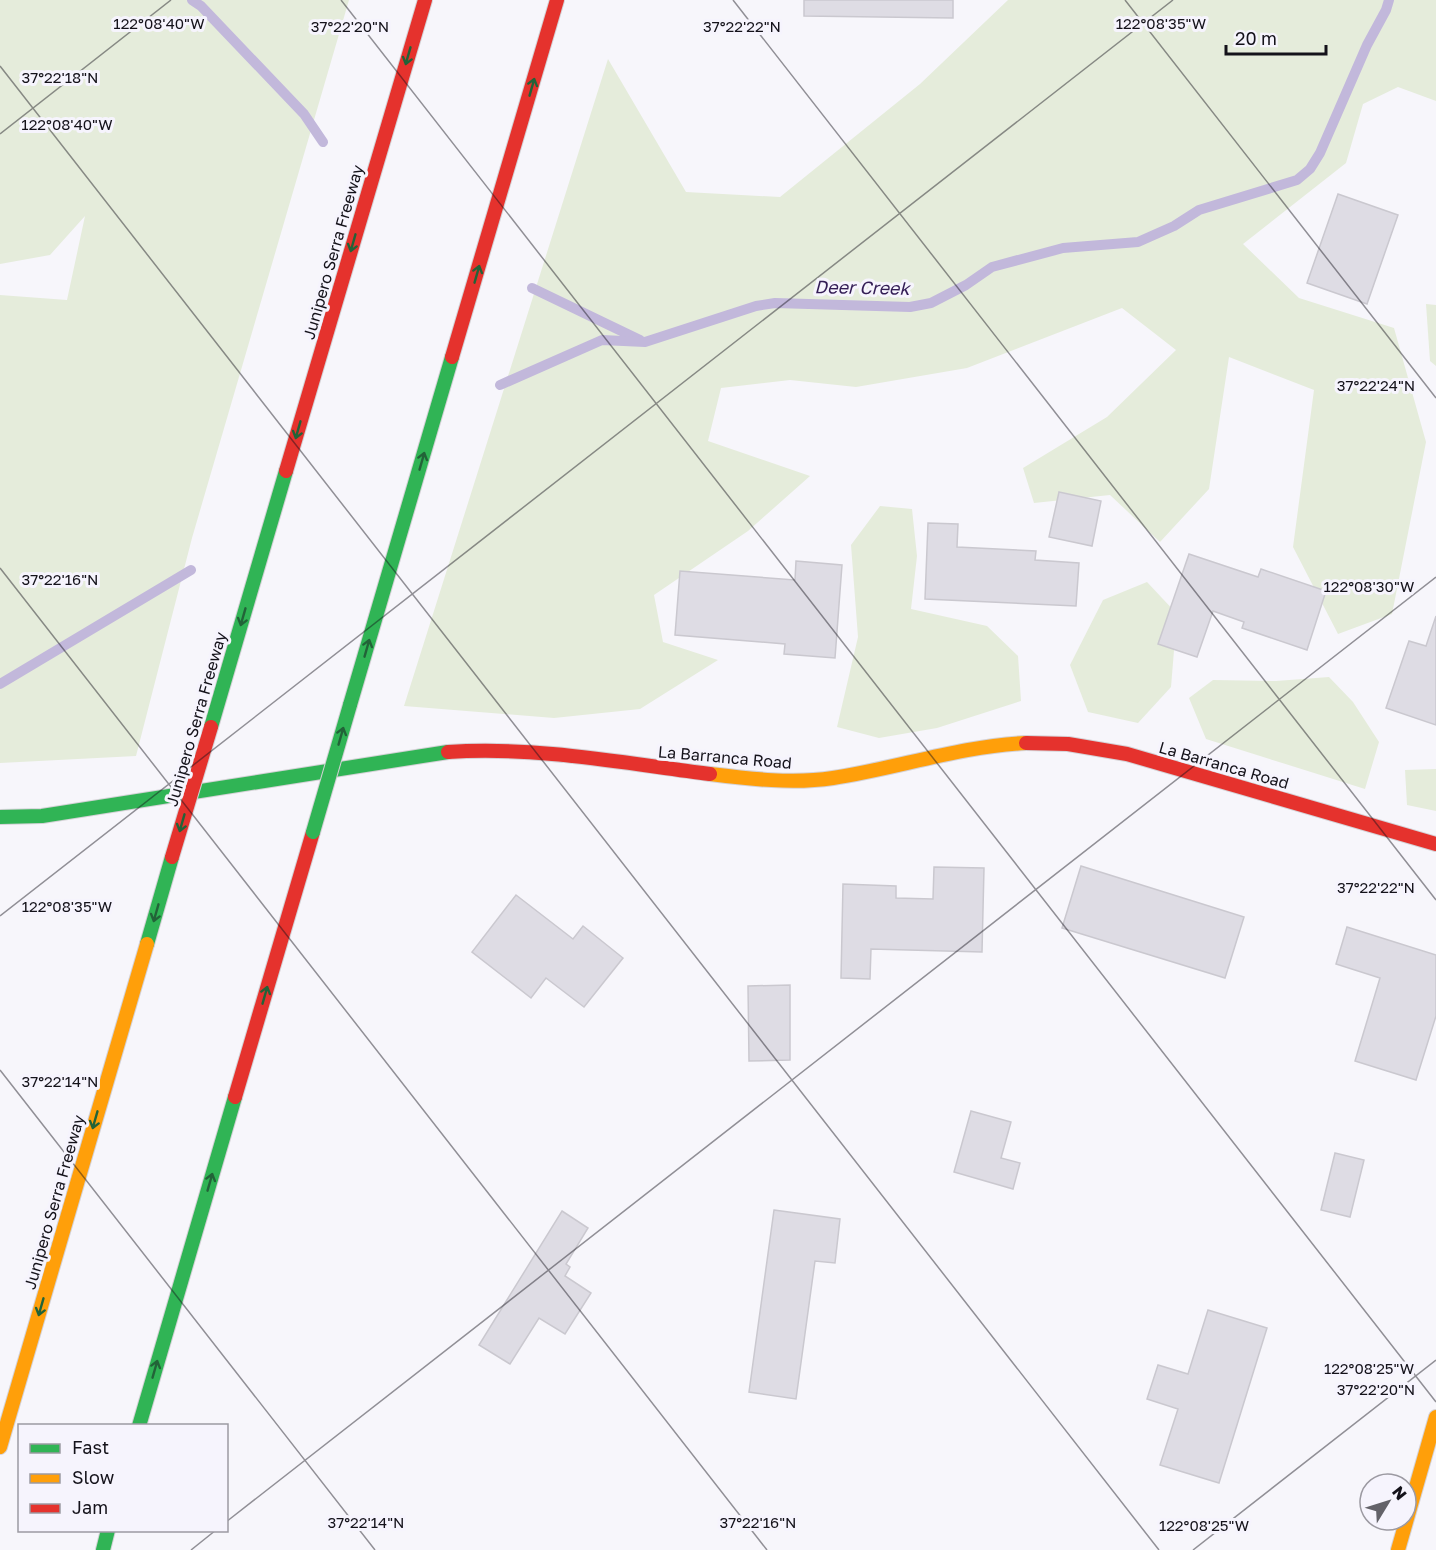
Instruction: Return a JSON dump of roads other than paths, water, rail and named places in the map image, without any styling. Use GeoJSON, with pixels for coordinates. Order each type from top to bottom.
{"type":"FeatureCollection","features":[{"type":"Feature","properties":{"kind":"main road","name":"Junipero Serra Freeway"},"geometry":{"type":"LineString","coordinates":[[0,1447],[425,0]]}},
{"type":"Feature","properties":{"kind":"main road"},"geometry":{"type":"LineString","coordinates":[[139,1424],[557,0]]}},
{"type":"Feature","properties":{"kind":"main road","name":"La Barranca Road"},"geometry":{"type":"LineString","coordinates":[[0,817],[42,816],[435,753],[481,750],[526,751],[739,778],[789,781],[832,778],[996,744],[1040,742],[1080,745],[1127,754],[1436,844]]}},
{"type":"Feature","properties":{"kind":"main road"},"geometry":{"type":"LineString","coordinates":[[1398,1550],[1436,1417]]}},
{"type":"Feature","properties":{"kind":"main road"},"geometry":{"type":"LineString","coordinates":[[103,1550],[108,1532]]}},
{"type":"Feature","properties":{"kind":"waterway"},"geometry":{"type":"LineString","coordinates":[[192,0],[201,6],[304,114],[323,142]]}},
{"type":"Feature","properties":{"kind":"waterway","name":"Deer Creek"},"geometry":{"type":"LineString","coordinates":[[500,385],[602,340],[645,342],[756,306],[775,303],[910,307],[931,303],[966,285],[992,267],[1063,248],[1138,242],[1174,226],[1199,210],[1297,180],[1310,169],[1320,153],[1389,0]]}},
{"type":"Feature","properties":{"kind":"waterway"},"geometry":{"type":"LineString","coordinates":[[532,288],[640,340]]}},
{"type":"Feature","properties":{"kind":"waterway","name":"Deer Creek"},"geometry":{"type":"LineString","coordinates":[[0,684],[191,570]]}}]}
